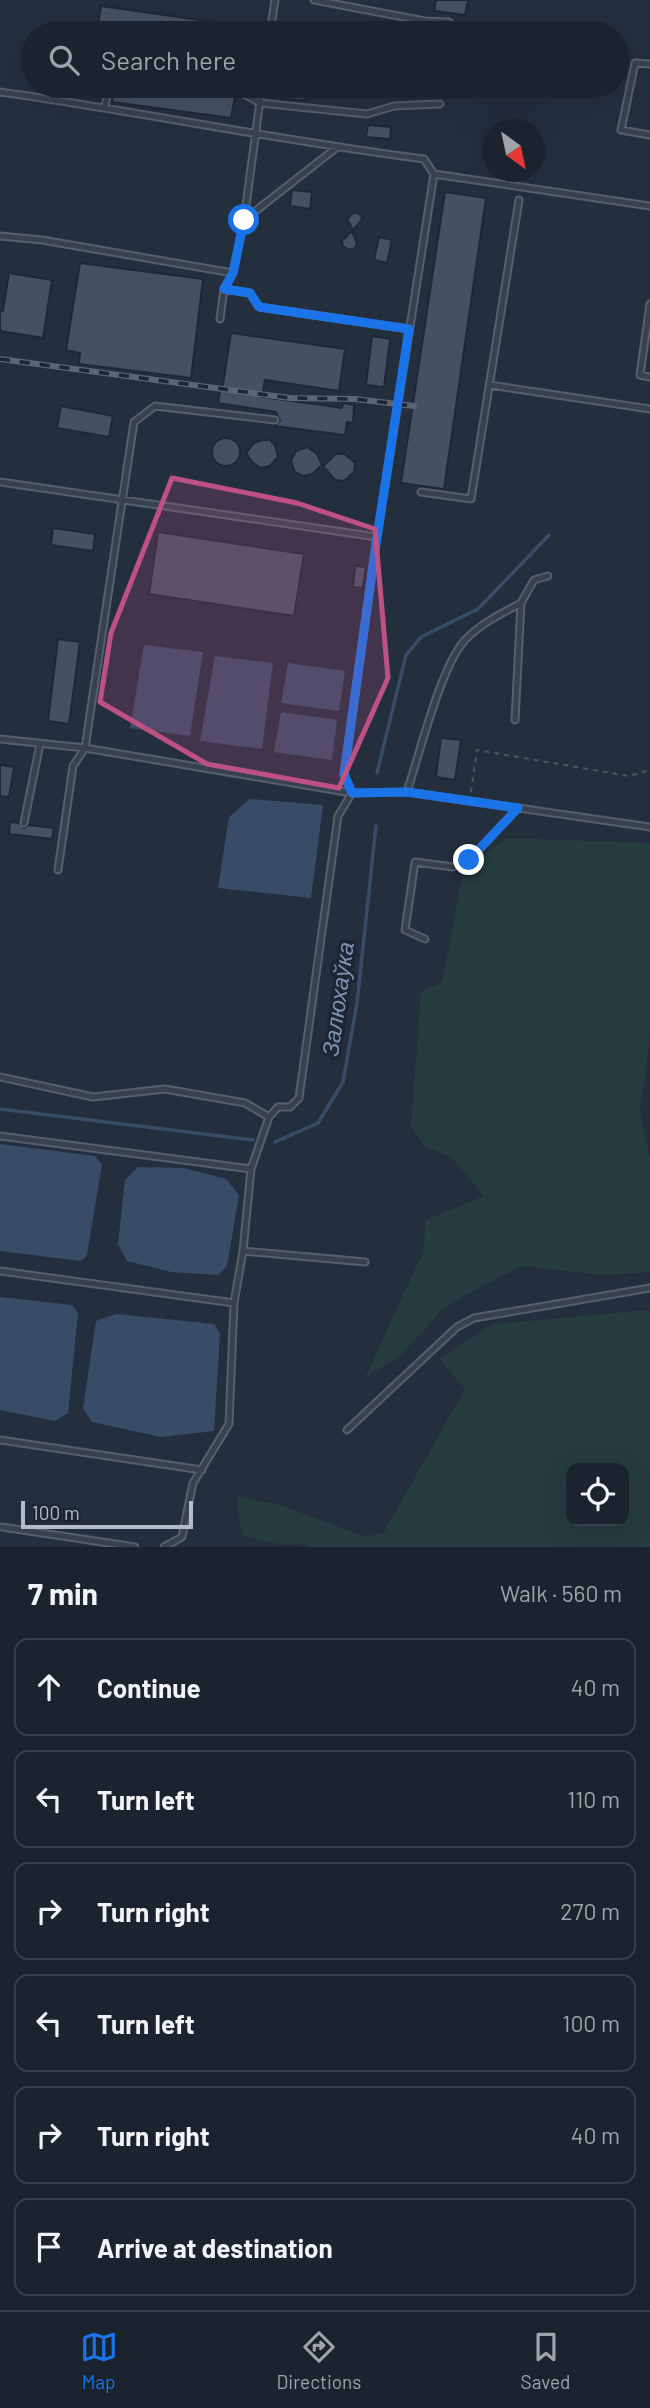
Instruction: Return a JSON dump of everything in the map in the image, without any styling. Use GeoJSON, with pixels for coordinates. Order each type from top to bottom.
{"type":"FeatureCollection","features":[{"type":"Feature","properties":{"kind":"lane"},"geometry":{"type":"LineString","coordinates":[[272,21],[275,0]]}},
{"type":"Feature","properties":{"kind":"lane"},"geometry":{"type":"LineString","coordinates":[[314,0],[437,21]]}},
{"type":"Feature","properties":{"kind":"lane"},"geometry":{"type":"LineString","coordinates":[[629,92],[635,63],[650,64]]}},
{"type":"Feature","properties":{"kind":"lane"},"geometry":{"type":"LineString","coordinates":[[0,92],[21,95]]}},
{"type":"Feature","properties":{"kind":"lane"},"geometry":{"type":"LineString","coordinates":[[42,98],[336,148],[424,159],[434,174],[377,537],[344,774],[352,793]]}},
{"type":"Feature","properties":{"kind":"lane"},"geometry":{"type":"LineString","coordinates":[[105,107],[107,98]]}},
{"type":"Feature","properties":{"kind":"lane"},"geometry":{"type":"LineString","coordinates":[[252,98],[260,103],[367,114],[394,106],[440,104]]}},
{"type":"Feature","properties":{"kind":"lane"},"geometry":{"type":"LineString","coordinates":[[220,319],[224,289],[233,273],[244,220],[261,98]]}},
{"type":"Feature","properties":{"kind":"lane"},"geometry":{"type":"LineString","coordinates":[[628,98],[621,130],[650,135]]}},
{"type":"Feature","properties":{"kind":"lane"},"geometry":{"type":"LineString","coordinates":[[244,220],[336,148]]}},
{"type":"Feature","properties":{"kind":"lane"},"geometry":{"type":"LineString","coordinates":[[434,174],[650,206]]}},
{"type":"Feature","properties":{"kind":"lane"},"geometry":{"type":"LineString","coordinates":[[421,492],[471,499],[519,200]]}},
{"type":"Feature","properties":{"kind":"lane"},"geometry":{"type":"LineString","coordinates":[[0,236],[42,240],[233,273]]}},
{"type":"Feature","properties":{"kind":"lane"},"geometry":{"type":"LineString","coordinates":[[224,289],[250,293],[259,307],[409,329]]}},
{"type":"Feature","properties":{"kind":"lane"},"geometry":{"type":"LineString","coordinates":[[650,304],[640,375],[650,377]]}},
{"type":"Feature","properties":{"kind":"lane"},"geometry":{"type":"LineString","coordinates":[[490,385],[650,409]]}},
{"type":"Feature","properties":{"kind":"lane"},"geometry":{"type":"LineString","coordinates":[[58,870],[74,766],[85,748],[134,422],[155,406],[275,420]]}},
{"type":"Feature","properties":{"kind":"lane"},"geometry":{"type":"LineString","coordinates":[[0,482],[377,537]]}},
{"type":"Feature","properties":{"kind":"lane"},"geometry":{"type":"LineString","coordinates":[[515,720],[521,603],[534,580],[548,576]]}},
{"type":"Feature","properties":{"kind":"lane"},"geometry":{"type":"LineString","coordinates":[[407,792],[448,666],[465,639],[493,617],[521,603]]}},
{"type":"Feature","properties":{"kind":"lane"},"geometry":{"type":"LineString","coordinates":[[0,738],[85,748],[352,793],[407,792],[650,827]]}},
{"type":"Feature","properties":{"kind":"lane"},"geometry":{"type":"LineString","coordinates":[[24,823],[40,744]]}},
{"type":"Feature","properties":{"kind":"lane"},"geometry":{"type":"LineString","coordinates":[[164,1547],[182,1537],[193,1483],[229,1424],[234,1303],[243,1251],[251,1169],[269,1117],[278,1107],[290,1107],[299,1098],[338,816],[352,793]]}},
{"type":"Feature","properties":{"kind":"lane"},"geometry":{"type":"LineString","coordinates":[[425,939],[405,930],[415,862],[453,867],[469,860],[518,808]]}},
{"type":"Feature","properties":{"kind":"lane"},"geometry":{"type":"LineString","coordinates":[[0,1077],[93,1097],[165,1089],[245,1103],[269,1117]]}},
{"type":"Feature","properties":{"kind":"lane"},"geometry":{"type":"LineString","coordinates":[[0,1136],[251,1169]]}},
{"type":"Feature","properties":{"kind":"lane"},"geometry":{"type":"LineString","coordinates":[[243,1251],[365,1262]]}},
{"type":"Feature","properties":{"kind":"lane"},"geometry":{"type":"LineString","coordinates":[[0,1271],[234,1303]]}},
{"type":"Feature","properties":{"kind":"lane"},"geometry":{"type":"LineString","coordinates":[[347,1430],[457,1327],[474,1318],[650,1288]]}},
{"type":"Feature","properties":{"kind":"lane"},"geometry":{"type":"LineString","coordinates":[[0,1440],[202,1470]]}},
{"type":"Feature","properties":{"kind":"lane"},"geometry":{"type":"LineString","coordinates":[[2,1527],[135,1547]]}},
{"type":"Feature","properties":{"kind":"path"},"geometry":{"type":"LineString","coordinates":[[470,801],[477,750],[629,776],[650,770]]}},
{"type":"Feature","properties":{"kind":"highlighted area"},"geometry":{"type":"Polygon","coordinates":[[[172,478],[297,503],[375,529],[388,678],[339,788],[207,764],[100,702],[111,633],[172,478]]]}},
{"type":"Feature","properties":{"kind":"green space"},"geometry":{"type":"Polygon","coordinates":[[[506,838],[650,843],[650,1036],[640,1112],[650,1158],[650,1272],[603,1275],[522,1266],[443,1309],[401,1355],[365,1378],[423,1252],[426,1220],[484,1196],[451,1157],[426,1147],[411,1127],[421,992],[442,982],[463,873],[506,838]]]}},
{"type":"Feature","properties":{"kind":"green space"},"geometry":{"type":"Polygon","coordinates":[[[650,1311],[650,1547],[307,1547],[307,1543],[282,1545],[242,1535],[236,1496],[280,1505],[366,1537],[384,1532],[465,1389],[440,1359],[493,1324],[650,1311]]]}},
{"type":"Feature","properties":{"kind":"water"},"geometry":{"type":"Polygon","coordinates":[[[144,645],[203,652],[190,736],[130,728],[144,645]]]}},
{"type":"Feature","properties":{"kind":"water"},"geometry":{"type":"Polygon","coordinates":[[[215,656],[273,663],[262,749],[200,741],[215,656]]]}},
{"type":"Feature","properties":{"kind":"water"},"geometry":{"type":"Polygon","coordinates":[[[288,663],[345,671],[339,711],[281,703],[288,663]]]}},
{"type":"Feature","properties":{"kind":"water"},"geometry":{"type":"Polygon","coordinates":[[[281,712],[337,720],[332,760],[274,752],[281,712]]]}},
{"type":"Feature","properties":{"kind":"water"},"geometry":{"type":"Polygon","coordinates":[[[250,799],[323,805],[311,898],[218,888],[229,817],[250,799]]]}},
{"type":"Feature","properties":{"kind":"water"},"geometry":{"type":"Polygon","coordinates":[[[0,1144],[95,1156],[102,1165],[87,1255],[81,1261],[0,1251],[0,1144]]]}},
{"type":"Feature","properties":{"kind":"water"},"geometry":{"type":"Polygon","coordinates":[[[138,1167],[184,1168],[226,1179],[239,1195],[227,1266],[218,1275],[171,1272],[127,1261],[118,1244],[125,1180],[138,1167]]]}},
{"type":"Feature","properties":{"kind":"water"},"geometry":{"type":"Polygon","coordinates":[[[0,1297],[72,1305],[78,1313],[68,1413],[55,1421],[0,1410],[0,1297]]]}},
{"type":"Feature","properties":{"kind":"water"},"geometry":{"type":"Polygon","coordinates":[[[116,1314],[214,1324],[220,1334],[214,1431],[161,1437],[92,1422],[83,1408],[96,1321],[116,1314]]]}},
{"type":"Feature","properties":{"kind":"building"},"geometry":{"type":"Polygon","coordinates":[[[436,0],[468,0],[465,15],[434,11],[436,0]]]}},
{"type":"Feature","properties":{"kind":"building"},"geometry":{"type":"Polygon","coordinates":[[[101,6],[207,21],[99,21],[101,6]]]}},
{"type":"Feature","properties":{"kind":"building"},"geometry":{"type":"Polygon","coordinates":[[[113,98],[235,98],[231,118],[112,102],[113,98]]]}},
{"type":"Feature","properties":{"kind":"building"},"geometry":{"type":"Polygon","coordinates":[[[305,98],[305,100],[284,99],[305,98]]]}},
{"type":"Feature","properties":{"kind":"building"},"geometry":{"type":"Polygon","coordinates":[[[368,125],[391,127],[390,139],[366,137],[368,125]]]}},
{"type":"Feature","properties":{"kind":"building"},"geometry":{"type":"Polygon","coordinates":[[[292,190],[312,192],[310,209],[290,206],[292,190]]]}},
{"type":"Feature","properties":{"kind":"building"},"geometry":{"type":"Polygon","coordinates":[[[445,192],[486,198],[444,489],[401,483],[445,192]]]}},
{"type":"Feature","properties":{"kind":"building"},"geometry":{"type":"Polygon","coordinates":[[[354,212],[361,215],[362,220],[353,230],[347,219],[354,212]]]}},
{"type":"Feature","properties":{"kind":"building"},"geometry":{"type":"Polygon","coordinates":[[[352,231],[357,243],[355,248],[349,250],[343,246],[342,241],[352,231]]]}},
{"type":"Feature","properties":{"kind":"building"},"geometry":{"type":"Polygon","coordinates":[[[379,237],[392,240],[387,263],[374,260],[379,237]]]}},
{"type":"Feature","properties":{"kind":"building"},"geometry":{"type":"Polygon","coordinates":[[[80,263],[203,279],[191,378],[79,364],[80,353],[66,350],[80,263]]]}},
{"type":"Feature","properties":{"kind":"building"},"geometry":{"type":"Polygon","coordinates":[[[9,273],[52,280],[43,338],[0,331],[0,310],[3,311],[9,273]]]}},
{"type":"Feature","properties":{"kind":"building"},"geometry":{"type":"Polygon","coordinates":[[[231,333],[345,349],[339,391],[265,380],[262,397],[342,408],[343,403],[354,405],[353,423],[347,422],[345,435],[274,426],[280,421],[276,412],[218,403],[231,333]]]}},
{"type":"Feature","properties":{"kind":"building"},"geometry":{"type":"Polygon","coordinates":[[[372,336],[390,339],[384,387],[366,385],[372,336]]]}},
{"type":"Feature","properties":{"kind":"building"},"geometry":{"type":"Polygon","coordinates":[[[61,406],[113,416],[109,437],[57,428],[61,406]]]}},
{"type":"Feature","properties":{"kind":"building"},"geometry":{"type":"Polygon","coordinates":[[[226,438],[236,442],[240,452],[236,462],[226,466],[216,462],[212,452],[216,442],[226,438]]]}},
{"type":"Feature","properties":{"kind":"building"},"geometry":{"type":"Polygon","coordinates":[[[270,440],[275,445],[278,457],[270,466],[261,468],[253,463],[246,453],[254,443],[270,440]]]}},
{"type":"Feature","properties":{"kind":"building"},"geometry":{"type":"Polygon","coordinates":[[[307,447],[317,454],[322,465],[312,474],[303,476],[295,472],[291,461],[296,451],[307,447]]]}},
{"type":"Feature","properties":{"kind":"building"},"geometry":{"type":"Polygon","coordinates":[[[336,454],[345,454],[355,463],[354,472],[344,481],[335,480],[323,466],[336,454]]]}},
{"type":"Feature","properties":{"kind":"building"},"geometry":{"type":"Polygon","coordinates":[[[53,528],[95,534],[93,551],[51,545],[53,528]]]}},
{"type":"Feature","properties":{"kind":"building"},"geometry":{"type":"Polygon","coordinates":[[[158,532],[304,554],[294,616],[149,594],[158,532]]]}},
{"type":"Feature","properties":{"kind":"building"},"geometry":{"type":"Polygon","coordinates":[[[355,566],[366,567],[363,588],[353,587],[355,566]]]}},
{"type":"Feature","properties":{"kind":"building"},"geometry":{"type":"Polygon","coordinates":[[[58,639],[80,642],[69,724],[48,721],[58,639]]]}},
{"type":"Feature","properties":{"kind":"building"},"geometry":{"type":"Polygon","coordinates":[[[441,738],[461,740],[455,780],[436,777],[441,738]]]}},
{"type":"Feature","properties":{"kind":"building"},"geometry":{"type":"Polygon","coordinates":[[[0,765],[14,767],[9,797],[0,796],[0,765]]]}},
{"type":"Feature","properties":{"kind":"building"},"geometry":{"type":"Polygon","coordinates":[[[10,822],[19,823],[24,828],[29,825],[54,828],[52,839],[9,834],[10,822]]]}},
{"type":"Feature","properties":{"kind":"waterway","name":"Залюхаўка"},"geometry":{"type":"LineString","coordinates":[[377,773],[406,655],[421,637],[478,609],[549,535]]}},
{"type":"Feature","properties":{"kind":"waterway","name":"Залюхаўка"},"geometry":{"type":"LineString","coordinates":[[275,1142],[318,1123],[343,1082],[357,1003],[376,826]]}},
{"type":"Feature","properties":{"kind":"waterway","name":"Залюхаўка"},"geometry":{"type":"LineString","coordinates":[[0,1109],[253,1140]]}},
{"type":"Feature","properties":{"kind":"railway"},"geometry":{"type":"LineString","coordinates":[[0,359],[290,398],[355,399],[414,406]]}},
{"type":"Feature","properties":{"kind":"route"},"geometry":{"type":"LineString","coordinates":[[244,220],[233,273],[224,289],[250,293],[259,307],[409,329],[344,774],[352,793],[407,792],[518,808],[469,860]]}}]}
